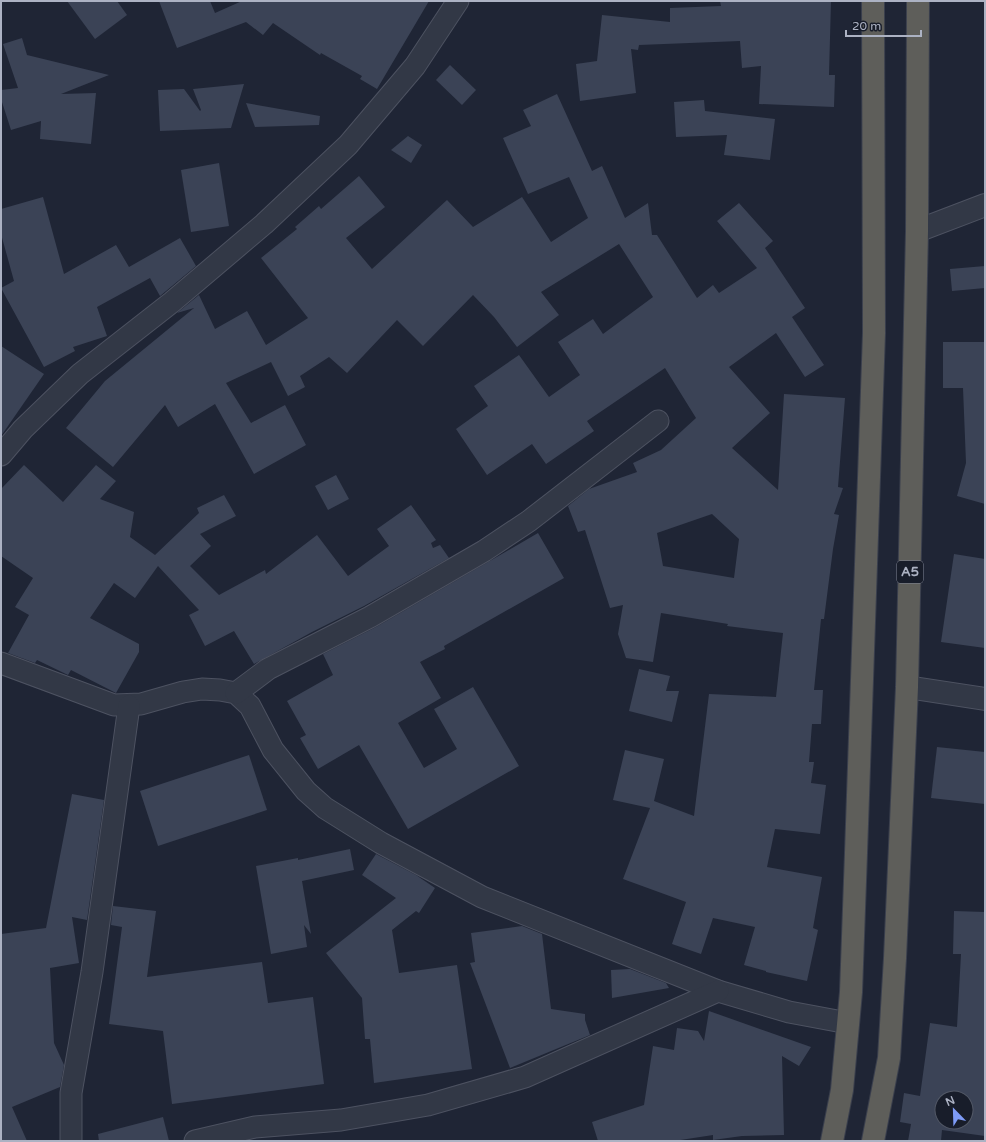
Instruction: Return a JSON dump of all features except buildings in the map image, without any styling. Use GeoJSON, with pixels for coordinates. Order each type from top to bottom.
{"type":"FeatureCollection","features":[{"type":"Feature","properties":{"kind":"highway"},"geometry":{"type":"LineString","coordinates":[[832,1141],[842,1090],[848,1023],[856,854],[874,333],[873,1]]}},
{"type":"Feature","properties":{"kind":"highway","name":"A5"},"geometry":{"type":"LineString","coordinates":[[873,1141],[888,1058],[895,958],[908,687],[917,231],[918,1]]}},
{"type":"Feature","properties":{"kind":"street"},"geometry":{"type":"LineString","coordinates":[[1,455],[23,429],[80,374],[172,302],[258,229],[348,145],[415,66],[458,1]]}},
{"type":"Feature","properties":{"kind":"street"},"geometry":{"type":"LineString","coordinates":[[917,231],[985,205]]}},
{"type":"Feature","properties":{"kind":"street"},"geometry":{"type":"LineString","coordinates":[[236,693],[268,669],[370,617],[484,551],[529,521],[658,421]]}},
{"type":"Feature","properties":{"kind":"street"},"geometry":{"type":"LineString","coordinates":[[1,663],[114,705],[129,706],[141,704],[183,692],[202,689],[236,693],[250,706],[273,750],[306,790],[325,808],[381,843],[482,897],[718,991],[788,1012],[848,1023]]}},
{"type":"Feature","properties":{"kind":"street"},"geometry":{"type":"LineString","coordinates":[[908,687],[985,699]]}},
{"type":"Feature","properties":{"kind":"street"},"geometry":{"type":"LineString","coordinates":[[71,1141],[71,1093],[94,957],[129,706]]}},
{"type":"Feature","properties":{"kind":"street"},"geometry":{"type":"LineString","coordinates":[[195,1141],[255,1127],[341,1120],[428,1105],[525,1077],[718,991]]}}]}
